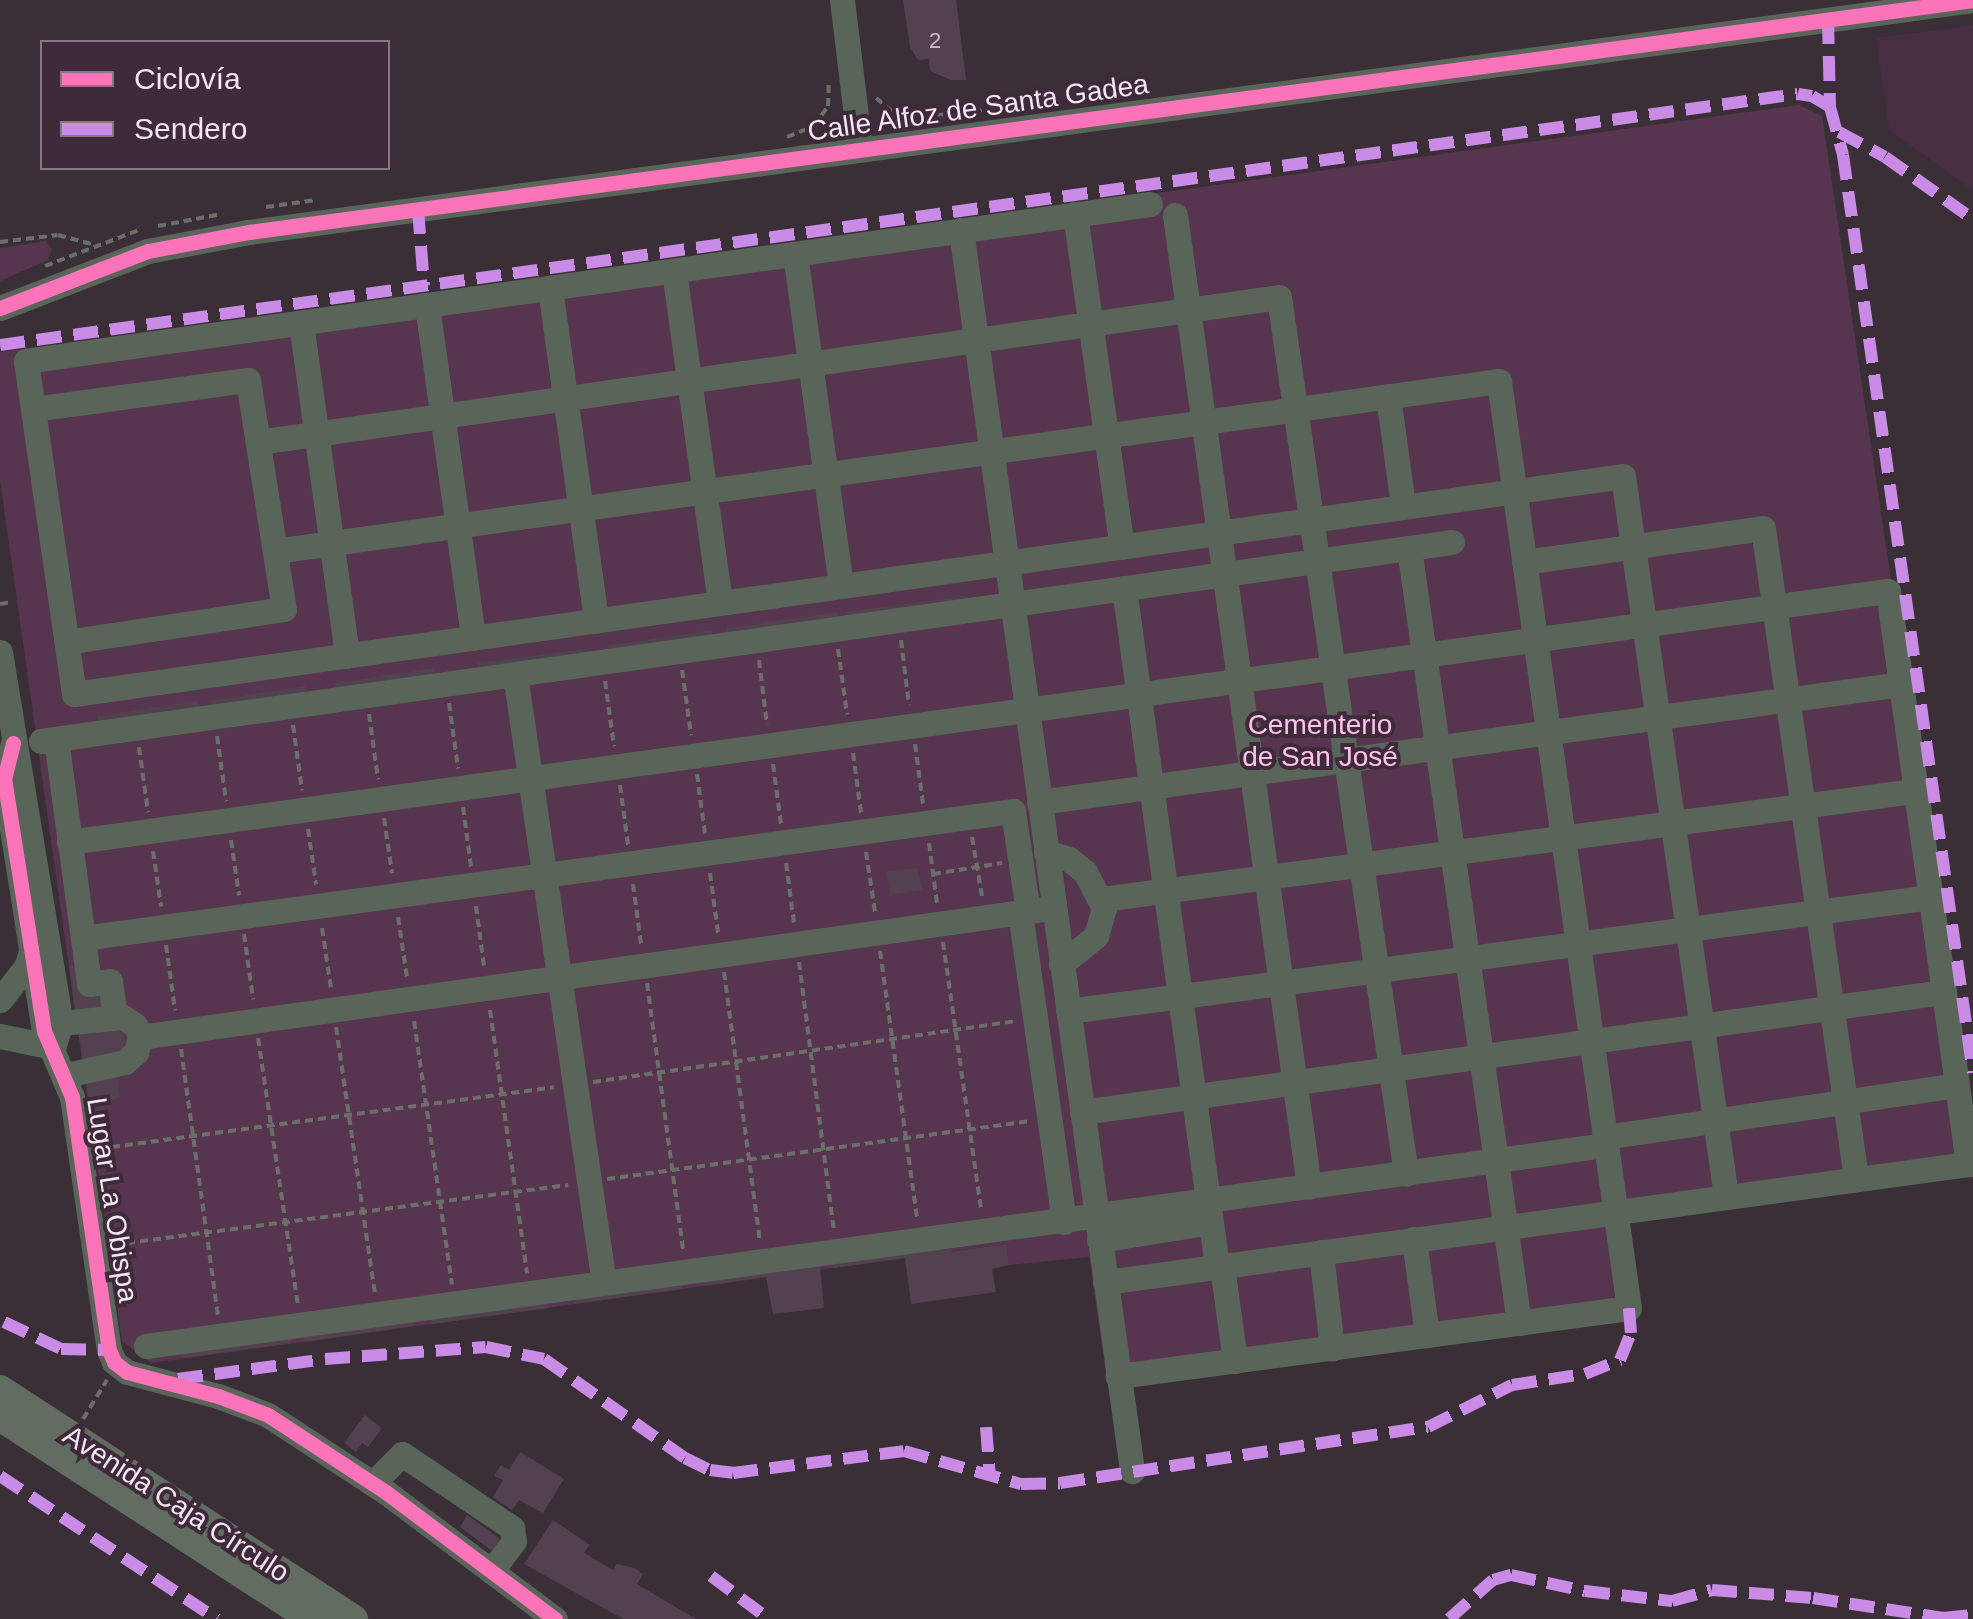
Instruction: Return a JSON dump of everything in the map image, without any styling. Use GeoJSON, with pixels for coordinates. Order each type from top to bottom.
{"type":"FeatureCollection","features":[{"type":"Feature","properties":{"kind":"main road","name":"Avenida Caja Círculo"},"geometry":{"type":"LineString","coordinates":[[0,1390],[353,1619]]}},
{"type":"Feature","properties":{"kind":"main road","name":"Avenida Caja Círculo"},"geometry":{"type":"LineString","coordinates":[[0,1416],[314,1619]]}},
{"type":"Feature","properties":{"kind":"street"},"geometry":{"type":"LineString","coordinates":[[842,0],[841,96],[860,149]]}},
{"type":"Feature","properties":{"kind":"street","name":"Calle Alfoz de Santa Gadea"},"geometry":{"type":"LineString","coordinates":[[0,308],[102,265],[199,240],[1973,0]]}},
{"type":"Feature","properties":{"kind":"street"},"geometry":{"type":"LineString","coordinates":[[1150,204],[26,362],[74,694],[1623,476],[1726,1196]]}},
{"type":"Feature","properties":{"kind":"street"},"geometry":{"type":"LineString","coordinates":[[1075,214],[1122,546]]}},
{"type":"Feature","properties":{"kind":"street"},"geometry":{"type":"LineString","coordinates":[[1175,215],[1309,1187]]}},
{"type":"Feature","properties":{"kind":"street"},"geometry":{"type":"LineString","coordinates":[[961,230],[1038,802],[1034,910],[1064,1222]]}},
{"type":"Feature","properties":{"kind":"street"},"geometry":{"type":"LineString","coordinates":[[795,254],[841,586]]}},
{"type":"Feature","properties":{"kind":"street"},"geometry":{"type":"LineString","coordinates":[[674,270],[720,603]]}},
{"type":"Feature","properties":{"kind":"street"},"geometry":{"type":"LineString","coordinates":[[550,288],[596,621]]}},
{"type":"Feature","properties":{"kind":"street"},"geometry":{"type":"LineString","coordinates":[[258,442],[1279,297],[1406,1174]]}},
{"type":"Feature","properties":{"kind":"street"},"geometry":{"type":"LineString","coordinates":[[427,305],[472,638]]}},
{"type":"Feature","properties":{"kind":"street"},"geometry":{"type":"LineString","coordinates":[[301,323],[347,656]]}},
{"type":"Feature","properties":{"kind":"street"},"geometry":{"type":"LineString","coordinates":[[33,408],[248,380],[284,609],[66,642]]}},
{"type":"Feature","properties":{"kind":"street"},"geometry":{"type":"LineString","coordinates":[[275,551],[1499,381],[1629,1308],[1118,1376]]}},
{"type":"Feature","properties":{"kind":"street"},"geometry":{"type":"LineString","coordinates":[[1388,396],[1402,506]]}},
{"type":"Feature","properties":{"kind":"street"},"geometry":{"type":"LineString","coordinates":[[1524,562],[1764,528],[1856,1178]]}},
{"type":"Feature","properties":{"kind":"street"},"geometry":{"type":"LineString","coordinates":[[115,1015],[110,981],[90,984],[49,740],[1452,542]]}},
{"type":"Feature","properties":{"kind":"street"},"geometry":{"type":"LineString","coordinates":[[1409,548],[1519,1323]]}},
{"type":"Feature","properties":{"kind":"street"},"geometry":{"type":"LineString","coordinates":[[1124,588],[1210,1212],[1235,1361]]}},
{"type":"Feature","properties":{"kind":"street"},"geometry":{"type":"LineString","coordinates":[[69,842],[1028,706],[1888,590],[1968,1164],[1105,1282]]}},
{"type":"Feature","properties":{"kind":"street","name":"Lugar La Obispa"},"geometry":{"type":"LineString","coordinates":[[0,652],[6,743],[22,772],[57,1035],[108,1350],[114,1362]]}},
{"type":"Feature","properties":{"kind":"street"},"geometry":{"type":"LineString","coordinates":[[515,674],[604,1283]]}},
{"type":"Feature","properties":{"kind":"street"},"geometry":{"type":"LineString","coordinates":[[1038,802],[1901,684]]}},
{"type":"Feature","properties":{"kind":"street"},"geometry":{"type":"LineString","coordinates":[[6,743],[2,780],[44,1031],[57,1035]]}},
{"type":"Feature","properties":{"kind":"street"},"geometry":{"type":"LineString","coordinates":[[1102,898],[1674,826],[1915,791]]}},
{"type":"Feature","properties":{"kind":"street"},"geometry":{"type":"LineString","coordinates":[[83,938],[1013,811],[1034,856]]}},
{"type":"Feature","properties":{"kind":"street"},"geometry":{"type":"LineString","coordinates":[[1034,856],[1078,866],[1102,898],[1096,936],[1062,964]]}},
{"type":"Feature","properties":{"kind":"street"},"geometry":{"type":"LineString","coordinates":[[1068,1011],[1578,947],[1930,897]]}},
{"type":"Feature","properties":{"kind":"street"},"geometry":{"type":"LineString","coordinates":[[140,1037],[1034,910]]}},
{"type":"Feature","properties":{"kind":"street"},"geometry":{"type":"LineString","coordinates":[[1034,910],[1062,964],[1132,1470]]}},
{"type":"Feature","properties":{"kind":"street"},"geometry":{"type":"LineString","coordinates":[[0,1000],[26,967],[32,952]]}},
{"type":"Feature","properties":{"kind":"street"},"geometry":{"type":"LineString","coordinates":[[1082,1112],[1944,992]]}},
{"type":"Feature","properties":{"kind":"street"},"geometry":{"type":"LineString","coordinates":[[0,1036],[57,1035],[115,1015],[130,1020],[140,1037],[136,1052],[125,1062],[66,1075]]}},
{"type":"Feature","properties":{"kind":"street"},"geometry":{"type":"LineString","coordinates":[[146,1346],[1064,1222],[1098,1228],[1210,1212],[1309,1187],[1495,1162],[1716,1120],[1957,1085]]}},
{"type":"Feature","properties":{"kind":"street"},"geometry":{"type":"LineString","coordinates":[[1414,1240],[1427,1335]]}},
{"type":"Feature","properties":{"kind":"street"},"geometry":{"type":"LineString","coordinates":[[1321,1252],[1332,1348]]}},
{"type":"Feature","properties":{"kind":"street"},"geometry":{"type":"LineString","coordinates":[[114,1362],[127,1372],[218,1396],[268,1415],[373,1483],[554,1619]]}},
{"type":"Feature","properties":{"kind":"street"},"geometry":{"type":"LineString","coordinates":[[373,1483],[402,1454],[512,1528],[514,1542],[491,1572]]}},
{"type":"Feature","properties":{"kind":"path"},"geometry":{"type":"LineString","coordinates":[[841,96],[872,92],[894,114],[922,116],[1030,104]]}},
{"type":"Feature","properties":{"kind":"path"},"geometry":{"type":"LineString","coordinates":[[0,242],[58,235],[95,245]]}},
{"type":"Feature","properties":{"kind":"path"},"geometry":{"type":"LineString","coordinates":[[0,604],[12,602]]}},
{"type":"Feature","properties":{"kind":"path"},"geometry":{"type":"LineString","coordinates":[[969,817],[985,917]]}},
{"type":"Feature","properties":{"kind":"path"},"geometry":{"type":"LineString","coordinates":[[933,874],[1034,856]]}},
{"type":"Feature","properties":{"kind":"path"},"geometry":{"type":"LineString","coordinates":[[78,1426],[114,1362]]}},
{"type":"Feature","properties":{"kind":"shaded area"},"geometry":{"type":"Polygon","coordinates":[[[1973,25],[1973,190],[1889,130],[1876,38],[1973,25]]]}},
{"type":"Feature","properties":{"kind":"green space","name":"Cementerio de San José"},"geometry":{"type":"Polygon","coordinates":[[[1799,105],[1822,116],[1973,1131],[1973,1174],[1625,1218],[1639,1314],[1108,1388],[1089,1257],[1009,1265],[1006,1244],[151,1363],[122,1341],[0,480],[0,352],[1799,105]]]}},
{"type":"Feature","properties":{"kind":"green space"},"geometry":{"type":"Polygon","coordinates":[[[46,241],[52,249],[48,260],[0,281],[0,248],[46,241]]]}},
{"type":"Feature","properties":{"kind":"building"},"geometry":{"type":"Polygon","coordinates":[[[903,0],[956,0],[966,80],[951,80],[930,71],[929,59],[918,60],[910,47],[903,0]]]}},
{"type":"Feature","properties":{"kind":"building"},"geometry":{"type":"Polygon","coordinates":[[[968,596],[969,604],[846,620],[845,612],[968,596]]]}},
{"type":"Feature","properties":{"kind":"building"},"geometry":{"type":"Polygon","coordinates":[[[838,612],[839,621],[728,637],[726,628],[838,612]]]}},
{"type":"Feature","properties":{"kind":"building"},"geometry":{"type":"Polygon","coordinates":[[[712,630],[713,639],[609,654],[608,645],[712,630]]]}},
{"type":"Feature","properties":{"kind":"building"},"geometry":{"type":"Polygon","coordinates":[[[583,649],[585,658],[478,672],[477,663],[583,649]]]}},
{"type":"Feature","properties":{"kind":"building"},"geometry":{"type":"Polygon","coordinates":[[[435,668],[436,677],[336,692],[335,683],[435,668]]]}},
{"type":"Feature","properties":{"kind":"building"},"geometry":{"type":"Polygon","coordinates":[[[305,686],[307,695],[213,709],[212,700],[305,686]]]}},
{"type":"Feature","properties":{"kind":"building"},"geometry":{"type":"Polygon","coordinates":[[[198,701],[200,711],[98,725],[97,716],[198,701]]]}},
{"type":"Feature","properties":{"kind":"building"},"geometry":{"type":"Polygon","coordinates":[[[918,868],[922,890],[890,895],[886,872],[918,868]]]}},
{"type":"Feature","properties":{"kind":"building"},"geometry":{"type":"Polygon","coordinates":[[[84,964],[106,987],[108,1007],[75,1012],[69,966],[84,964]]]}},
{"type":"Feature","properties":{"kind":"building"},"geometry":{"type":"Polygon","coordinates":[[[107,1026],[124,1033],[125,1049],[83,1063],[78,1030],[107,1026]]]}},
{"type":"Feature","properties":{"kind":"building"},"geometry":{"type":"Polygon","coordinates":[[[117,1077],[120,1098],[103,1101],[106,1124],[93,1126],[86,1082],[117,1077]]]}},
{"type":"Feature","properties":{"kind":"building"},"geometry":{"type":"Polygon","coordinates":[[[949,1244],[950,1252],[1006,1244],[1009,1265],[992,1269],[996,1292],[911,1304],[905,1258],[833,1268],[832,1259],[949,1244]]]}},
{"type":"Feature","properties":{"kind":"building"},"geometry":{"type":"Polygon","coordinates":[[[819,1259],[824,1308],[773,1314],[766,1277],[704,1286],[703,1277],[819,1259]]]}},
{"type":"Feature","properties":{"kind":"building"},"geometry":{"type":"Polygon","coordinates":[[[681,1281],[682,1289],[574,1304],[573,1296],[681,1281]]]}},
{"type":"Feature","properties":{"kind":"building"},"geometry":{"type":"Polygon","coordinates":[[[546,1298],[549,1308],[432,1324],[429,1313],[546,1298]]]}},
{"type":"Feature","properties":{"kind":"building"},"geometry":{"type":"Polygon","coordinates":[[[411,1316],[413,1326],[304,1342],[303,1332],[411,1316]]]}},
{"type":"Feature","properties":{"kind":"building"},"geometry":{"type":"Polygon","coordinates":[[[290,1335],[292,1343],[183,1358],[182,1349],[290,1335]]]}},
{"type":"Feature","properties":{"kind":"building"},"geometry":{"type":"Polygon","coordinates":[[[365,1415],[382,1428],[368,1447],[362,1443],[356,1452],[344,1443],[365,1415]]]}},
{"type":"Feature","properties":{"kind":"building"},"geometry":{"type":"Polygon","coordinates":[[[520,1452],[564,1479],[543,1513],[519,1500],[512,1510],[493,1497],[503,1480],[494,1476],[501,1465],[509,1470],[520,1452]]]}},
{"type":"Feature","properties":{"kind":"building"},"geometry":{"type":"Polygon","coordinates":[[[467,1515],[500,1539],[492,1551],[460,1527],[467,1515]]]}},
{"type":"Feature","properties":{"kind":"building"},"geometry":{"type":"Polygon","coordinates":[[[553,1520],[590,1545],[584,1553],[613,1570],[617,1564],[634,1568],[643,1574],[637,1584],[696,1619],[623,1619],[524,1564],[553,1520]]]}},
{"type":"Feature","properties":{"kind":"marked path"},"geometry":{"type":"LineString","coordinates":[[1828,19],[1830,107],[1843,155],[1973,1073]]}},
{"type":"Feature","properties":{"kind":"marked path"},"geometry":{"type":"LineString","coordinates":[[0,345],[1798,94],[1812,96],[1830,107]]}},
{"type":"Feature","properties":{"kind":"marked path"},"geometry":{"type":"LineString","coordinates":[[1839,132],[1885,157],[1973,219]]}},
{"type":"Feature","properties":{"kind":"marked path"},"geometry":{"type":"LineString","coordinates":[[418,209],[424,286]]}},
{"type":"Feature","properties":{"kind":"marked path"},"geometry":{"type":"LineString","coordinates":[[178,1379],[325,1359],[486,1347],[544,1359],[685,1458],[710,1470],[733,1473],[904,1451],[1021,1484],[1060,1483],[1428,1427],[1512,1385],[1585,1374],[1620,1360],[1631,1333],[1629,1308]]}},
{"type":"Feature","properties":{"kind":"marked path"},"geometry":{"type":"LineString","coordinates":[[4,1322],[61,1349],[109,1350]]}},
{"type":"Feature","properties":{"kind":"marked path"},"geometry":{"type":"LineString","coordinates":[[986,1427],[990,1478]]}},
{"type":"Feature","properties":{"kind":"marked path"},"geometry":{"type":"LineString","coordinates":[[0,1476],[217,1619]]}},
{"type":"Feature","properties":{"kind":"marked path"},"geometry":{"type":"LineString","coordinates":[[1449,1619],[1493,1580],[1511,1575],[1585,1591],[1672,1601],[1712,1590],[1813,1598],[1943,1618],[1973,1615]]}},
{"type":"Feature","properties":{"kind":"marked path"},"geometry":{"type":"LineString","coordinates":[[711,1576],[769,1619]]}},
{"type":"Feature","properties":{"kind":"cycle path"},"geometry":{"type":"LineString","coordinates":[[0,308],[148,251],[249,232],[1973,0]]}},
{"type":"Feature","properties":{"kind":"cycle path"},"geometry":{"type":"LineString","coordinates":[[13,743],[4,778],[44,1031],[72,1097],[109,1350],[114,1362],[127,1372],[218,1396],[268,1415],[387,1493],[555,1619]]}}]}
